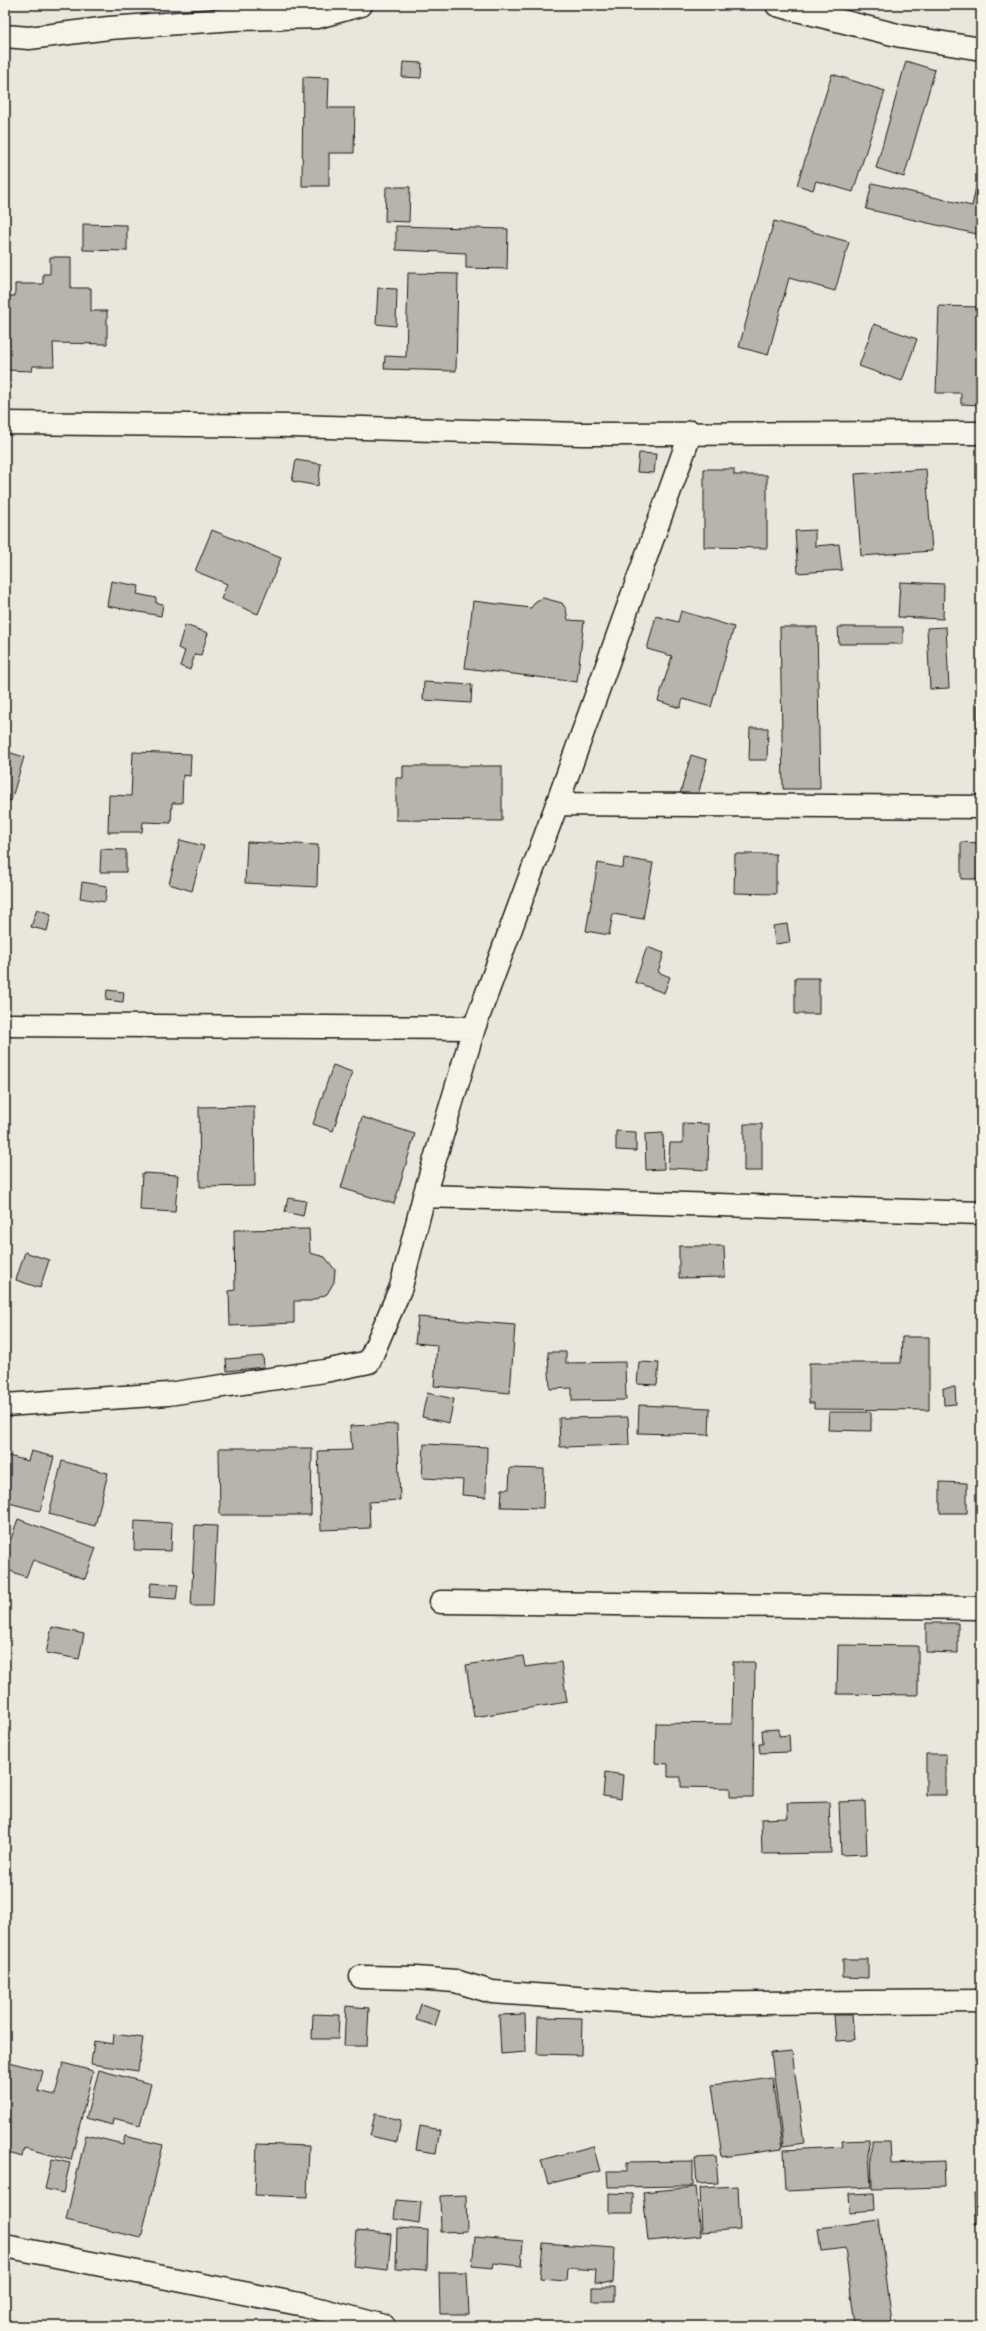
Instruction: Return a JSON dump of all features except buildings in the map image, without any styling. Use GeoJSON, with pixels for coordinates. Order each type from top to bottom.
{"type":"FeatureCollection","features":[{"type":"Feature","properties":{"kind":"street"},"geometry":{"type":"LineString","coordinates":[[5,36],[28,38],[141,26],[235,19],[318,17],[361,5]]}},
{"type":"Feature","properties":{"kind":"street"},"geometry":{"type":"LineString","coordinates":[[777,5],[901,36],[981,49]]}},
{"type":"Feature","properties":{"kind":"street"},"geometry":{"type":"LineString","coordinates":[[5,423],[293,426],[581,434],[690,432],[981,433]]}},
{"type":"Feature","properties":{"kind":"street"},"geometry":{"type":"LineString","coordinates":[[5,1405],[168,1394],[326,1371],[369,1362],[402,1288],[424,1196],[474,1028],[557,804],[690,432]]}},
{"type":"Feature","properties":{"kind":"street"},"geometry":{"type":"LineString","coordinates":[[557,804],[981,807]]}},
{"type":"Feature","properties":{"kind":"street"},"geometry":{"type":"LineString","coordinates":[[5,1025],[474,1028]]}},
{"type":"Feature","properties":{"kind":"street"},"geometry":{"type":"LineString","coordinates":[[424,1196],[981,1213]]}},
{"type":"Feature","properties":{"kind":"street"},"geometry":{"type":"LineString","coordinates":[[441,1602],[981,1608]]}},
{"type":"Feature","properties":{"kind":"street"},"geometry":{"type":"LineString","coordinates":[[362,1977],[416,1978],[455,1981],[492,1992],[662,2004],[981,2000]]}},
{"type":"Feature","properties":{"kind":"street"},"geometry":{"type":"LineString","coordinates":[[5,2246],[274,2299],[384,2326]]}}]}
